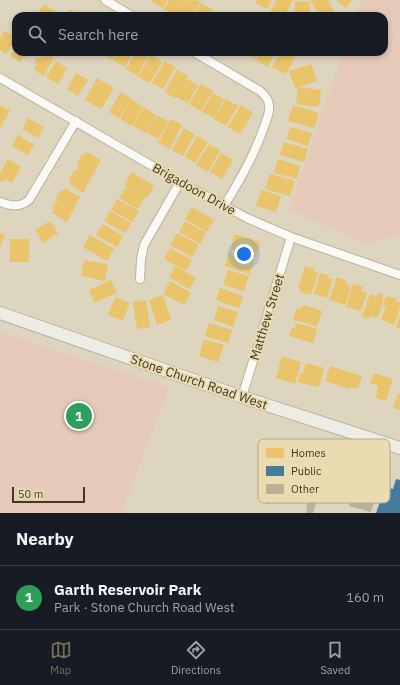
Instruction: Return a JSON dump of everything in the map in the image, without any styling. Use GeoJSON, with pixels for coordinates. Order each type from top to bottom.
{"type":"FeatureCollection","features":[{"type":"Feature","properties":{"kind":"main road","name":"Stone Church Road West"},"geometry":{"type":"LineString","coordinates":[[0,314],[242,397],[372,439]]}},
{"type":"Feature","properties":{"kind":"main road","name":"Stone Church Road West"},"geometry":{"type":"LineString","coordinates":[[390,445],[400,448]]}},
{"type":"Feature","properties":{"kind":"street"},"geometry":{"type":"LineString","coordinates":[[105,0],[125,12]]}},
{"type":"Feature","properties":{"kind":"street"},"geometry":{"type":"LineString","coordinates":[[201,56],[260,91],[266,98],[269,107],[263,132],[254,154],[224,206]]}},
{"type":"Feature","properties":{"kind":"street","name":"Brigadoon Drive"},"geometry":{"type":"LineString","coordinates":[[0,78],[180,182],[247,218],[291,236],[400,275]]}},
{"type":"Feature","properties":{"kind":"street"},"geometry":{"type":"LineString","coordinates":[[0,202],[12,206],[19,206],[29,200],[76,121]]}},
{"type":"Feature","properties":{"kind":"street"},"geometry":{"type":"LineString","coordinates":[[140,278],[144,245],[180,182]]}},
{"type":"Feature","properties":{"kind":"street","name":"Matthew Street"},"geometry":{"type":"LineString","coordinates":[[242,397],[291,236]]}},
{"type":"Feature","properties":{"kind":"shaded area"},"geometry":{"type":"Polygon","coordinates":[[[361,0],[400,0],[400,234],[368,244],[289,210],[342,56],[388,56],[388,12],[356,12],[361,0]]]}},
{"type":"Feature","properties":{"kind":"shaded area"},"geometry":{"type":"Polygon","coordinates":[[[0,332],[169,387],[121,513],[0,513],[0,332]]]}},
{"type":"Feature","properties":{"kind":"building: Homes"},"geometry":{"type":"Polygon","coordinates":[[[151,0],[167,0],[163,8],[151,0]]]}},
{"type":"Feature","properties":{"kind":"building: Homes"},"geometry":{"type":"Polygon","coordinates":[[[169,0],[185,0],[178,12],[169,12],[164,9],[169,0]]]}},
{"type":"Feature","properties":{"kind":"building: Homes"},"geometry":{"type":"Polygon","coordinates":[[[186,0],[201,1],[195,12],[178,12],[186,0]]]}},
{"type":"Feature","properties":{"kind":"building: Homes"},"geometry":{"type":"Polygon","coordinates":[[[256,0],[272,0],[267,9],[255,3],[256,0]]]}},
{"type":"Feature","properties":{"kind":"building: Homes"},"geometry":{"type":"Polygon","coordinates":[[[276,0],[293,0],[286,12],[270,12],[276,0]]]}},
{"type":"Feature","properties":{"kind":"building: Homes"},"geometry":{"type":"Polygon","coordinates":[[[311,0],[328,0],[334,12],[317,12],[311,0]]]}},
{"type":"Feature","properties":{"kind":"building: Homes"},"geometry":{"type":"Polygon","coordinates":[[[336,0],[352,0],[346,8],[336,0]]]}},
{"type":"Feature","properties":{"kind":"building: Homes"},"geometry":{"type":"Polygon","coordinates":[[[295,1],[310,2],[309,12],[294,12],[295,1]]]}},
{"type":"Feature","properties":{"kind":"building: Homes"},"geometry":{"type":"Polygon","coordinates":[[[201,3],[213,10],[212,12],[196,12],[201,3]]]}},
{"type":"Feature","properties":{"kind":"building: Homes"},"geometry":{"type":"Polygon","coordinates":[[[44,4],[56,12],[39,12],[44,4]]]}},
{"type":"Feature","properties":{"kind":"building: Homes"},"geometry":{"type":"Polygon","coordinates":[[[70,9],[75,12],[68,12],[70,9]]]}},
{"type":"Feature","properties":{"kind":"building: Homes"},"geometry":{"type":"Polygon","coordinates":[[[4,31],[12,36],[12,44],[6,54],[0,50],[0,39],[4,31]]]}},
{"type":"Feature","properties":{"kind":"building: Homes"},"geometry":{"type":"Polygon","coordinates":[[[12,53],[12,56],[26,56],[25,58],[23,57],[20,62],[10,56],[12,53]]]}},
{"type":"Feature","properties":{"kind":"building: Homes"},"geometry":{"type":"Polygon","coordinates":[[[42,56],[54,57],[44,76],[34,70],[37,64],[34,63],[37,58],[40,59],[42,56]]]}},
{"type":"Feature","properties":{"kind":"building: Homes"},"geometry":{"type":"Polygon","coordinates":[[[105,56],[114,56],[112,60],[105,56]]]}},
{"type":"Feature","properties":{"kind":"building: Homes"},"geometry":{"type":"Polygon","coordinates":[[[116,56],[131,56],[125,67],[113,60],[116,56]]]}},
{"type":"Feature","properties":{"kind":"building: Homes"},"geometry":{"type":"Polygon","coordinates":[[[134,56],[149,56],[137,76],[126,69],[134,56]]]}},
{"type":"Feature","properties":{"kind":"building: Homes"},"geometry":{"type":"Polygon","coordinates":[[[150,56],[162,62],[150,83],[138,77],[150,56]]]}},
{"type":"Feature","properties":{"kind":"building: Homes"},"geometry":{"type":"Polygon","coordinates":[[[249,56],[257,56],[255,59],[249,56]]]}},
{"type":"Feature","properties":{"kind":"building: Homes"},"geometry":{"type":"Polygon","coordinates":[[[258,56],[274,56],[268,67],[256,60],[258,56]]]}},
{"type":"Feature","properties":{"kind":"building: Homes"},"geometry":{"type":"Polygon","coordinates":[[[278,56],[296,56],[286,74],[272,67],[278,56]]]}},
{"type":"Feature","properties":{"kind":"building: Homes"},"geometry":{"type":"Polygon","coordinates":[[[56,61],[67,68],[58,84],[46,77],[56,61]]]}},
{"type":"Feature","properties":{"kind":"building: Homes"},"geometry":{"type":"Polygon","coordinates":[[[165,61],[176,67],[163,89],[152,83],[165,61]]]}},
{"type":"Feature","properties":{"kind":"building: Homes"},"geometry":{"type":"Polygon","coordinates":[[[311,64],[317,81],[295,88],[289,71],[311,64]]]}},
{"type":"Feature","properties":{"kind":"building: Homes"},"geometry":{"type":"Polygon","coordinates":[[[177,70],[188,76],[187,79],[198,85],[188,103],[176,97],[175,99],[165,92],[177,70]]]}},
{"type":"Feature","properties":{"kind":"building: Homes"},"geometry":{"type":"Polygon","coordinates":[[[76,73],[88,80],[78,96],[67,89],[76,73]]]}},
{"type":"Feature","properties":{"kind":"building: Homes"},"geometry":{"type":"Polygon","coordinates":[[[97,78],[114,88],[101,109],[85,100],[97,78]]]}},
{"type":"Feature","properties":{"kind":"building: Homes"},"geometry":{"type":"Polygon","coordinates":[[[201,84],[213,91],[201,111],[189,104],[201,84]]]}},
{"type":"Feature","properties":{"kind":"building: Homes"},"geometry":{"type":"Polygon","coordinates":[[[298,87],[321,90],[319,107],[296,104],[298,87]]]}},
{"type":"Feature","properties":{"kind":"building: Homes"},"geometry":{"type":"Polygon","coordinates":[[[121,92],[143,107],[132,126],[120,119],[130,101],[119,118],[109,112],[121,92]]]}},
{"type":"Feature","properties":{"kind":"building: Homes"},"geometry":{"type":"Polygon","coordinates":[[[213,93],[224,100],[214,118],[202,112],[213,93]]]}},
{"type":"Feature","properties":{"kind":"building: Homes"},"geometry":{"type":"Polygon","coordinates":[[[226,99],[238,106],[226,126],[214,119],[226,99]]]}},
{"type":"Feature","properties":{"kind":"building: Homes"},"geometry":{"type":"Polygon","coordinates":[[[0,105],[10,111],[0,128],[0,105]]]}},
{"type":"Feature","properties":{"kind":"building: Homes"},"geometry":{"type":"Polygon","coordinates":[[[241,105],[253,113],[240,134],[228,127],[241,105]]]}},
{"type":"Feature","properties":{"kind":"building: Homes"},"geometry":{"type":"Polygon","coordinates":[[[293,105],[319,113],[314,128],[288,121],[293,105]]]}},
{"type":"Feature","properties":{"kind":"building: Homes"},"geometry":{"type":"Polygon","coordinates":[[[144,107],[156,115],[145,133],[133,126],[144,107]]]}},
{"type":"Feature","properties":{"kind":"building: Homes"},"geometry":{"type":"Polygon","coordinates":[[[157,115],[169,122],[158,139],[146,132],[157,115]]]}},
{"type":"Feature","properties":{"kind":"building: Homes"},"geometry":{"type":"Polygon","coordinates":[[[28,118],[44,127],[38,138],[22,129],[28,118]]]}},
{"type":"Feature","properties":{"kind":"building: Homes"},"geometry":{"type":"Polygon","coordinates":[[[171,119],[182,125],[170,149],[158,143],[171,119]]]}},
{"type":"Feature","properties":{"kind":"building: Homes"},"geometry":{"type":"Polygon","coordinates":[[[290,127],[312,133],[308,146],[287,139],[290,127]]]}},
{"type":"Feature","properties":{"kind":"building: Homes"},"geometry":{"type":"Polygon","coordinates":[[[184,128],[195,135],[183,156],[172,150],[184,128]]]}},
{"type":"Feature","properties":{"kind":"building: Homes"},"geometry":{"type":"Polygon","coordinates":[[[18,135],[34,145],[28,155],[12,146],[18,135]]]}},
{"type":"Feature","properties":{"kind":"building: Homes"},"geometry":{"type":"Polygon","coordinates":[[[197,136],[208,142],[195,163],[185,157],[197,136]]]}},
{"type":"Feature","properties":{"kind":"building: Homes"},"geometry":{"type":"Polygon","coordinates":[[[284,142],[308,149],[304,162],[280,155],[284,142]]]}},
{"type":"Feature","properties":{"kind":"building: Homes"},"geometry":{"type":"Polygon","coordinates":[[[209,144],[220,150],[208,172],[196,165],[209,144]]]}},
{"type":"Feature","properties":{"kind":"building: Homes"},"geometry":{"type":"Polygon","coordinates":[[[87,152],[101,160],[83,193],[69,184],[71,181],[69,180],[74,170],[76,171],[78,169],[77,168],[79,165],[77,163],[82,154],[84,155],[87,152]]]}},
{"type":"Feature","properties":{"kind":"building: Homes"},"geometry":{"type":"Polygon","coordinates":[[[221,153],[233,160],[222,179],[210,172],[221,153]]]}},
{"type":"Feature","properties":{"kind":"building: Homes"},"geometry":{"type":"Polygon","coordinates":[[[8,159],[21,167],[12,183],[5,179],[3,182],[0,181],[0,173],[8,159]]]}},
{"type":"Feature","properties":{"kind":"building: Homes"},"geometry":{"type":"Polygon","coordinates":[[[278,159],[300,166],[297,179],[274,173],[278,159]]]}},
{"type":"Feature","properties":{"kind":"building: Homes"},"geometry":{"type":"Polygon","coordinates":[[[132,172],[154,186],[138,209],[119,198],[127,186],[124,184],[132,172]]]}},
{"type":"Feature","properties":{"kind":"building: Homes"},"geometry":{"type":"Polygon","coordinates":[[[270,174],[295,181],[290,196],[265,189],[270,174]]]}},
{"type":"Feature","properties":{"kind":"building: Homes"},"geometry":{"type":"Polygon","coordinates":[[[65,188],[80,197],[67,222],[52,213],[54,210],[52,208],[58,201],[55,200],[61,190],[63,191],[65,188]]]}},
{"type":"Feature","properties":{"kind":"building: Homes"},"geometry":{"type":"Polygon","coordinates":[[[261,190],[281,196],[276,212],[256,206],[261,190]]]}},
{"type":"Feature","properties":{"kind":"building: Homes"},"geometry":{"type":"Polygon","coordinates":[[[117,199],[139,211],[133,222],[111,210],[117,199]]]}},
{"type":"Feature","properties":{"kind":"building: Homes"},"geometry":{"type":"Polygon","coordinates":[[[192,207],[214,220],[207,232],[185,219],[192,207]]]}},
{"type":"Feature","properties":{"kind":"building: Homes"},"geometry":{"type":"Polygon","coordinates":[[[110,211],[131,223],[125,233],[104,221],[110,211]]]}},
{"type":"Feature","properties":{"kind":"building: Homes"},"geometry":{"type":"Polygon","coordinates":[[[50,221],[58,233],[43,243],[35,230],[50,221]]]}},
{"type":"Feature","properties":{"kind":"building: Homes"},"geometry":{"type":"Polygon","coordinates":[[[185,221],[206,233],[200,244],[179,232],[185,221]]]}},
{"type":"Feature","properties":{"kind":"building: Homes"},"geometry":{"type":"Polygon","coordinates":[[[103,224],[123,236],[117,247],[96,235],[103,224]]]}},
{"type":"Feature","properties":{"kind":"building: Homes"},"geometry":{"type":"Polygon","coordinates":[[[0,233],[5,235],[0,247],[0,233]]]}},
{"type":"Feature","properties":{"kind":"building: Homes"},"geometry":{"type":"Polygon","coordinates":[[[177,233],[199,245],[192,257],[170,245],[177,233]]]}},
{"type":"Feature","properties":{"kind":"building: Homes"},"geometry":{"type":"Polygon","coordinates":[[[235,234],[260,242],[256,257],[231,249],[235,234]]]}},
{"type":"Feature","properties":{"kind":"building: Homes"},"geometry":{"type":"Polygon","coordinates":[[[90,235],[114,249],[107,261],[83,247],[90,235]]]}},
{"type":"Feature","properties":{"kind":"building: Homes"},"geometry":{"type":"Polygon","coordinates":[[[10,239],[29,239],[29,262],[10,262],[10,239]]]}},
{"type":"Feature","properties":{"kind":"building: Homes"},"geometry":{"type":"Polygon","coordinates":[[[170,248],[192,260],[186,271],[164,259],[170,248]]]}},
{"type":"Feature","properties":{"kind":"building: Homes"},"geometry":{"type":"Polygon","coordinates":[[[229,252],[254,260],[250,274],[225,266],[229,252]]]}},
{"type":"Feature","properties":{"kind":"building: Homes"},"geometry":{"type":"Polygon","coordinates":[[[84,260],[108,264],[105,281],[81,276],[84,260]]]}},
{"type":"Feature","properties":{"kind":"building: Homes"},"geometry":{"type":"Polygon","coordinates":[[[175,266],[196,278],[189,289],[169,277],[175,266]]]}},
{"type":"Feature","properties":{"kind":"building: Homes"},"geometry":{"type":"Polygon","coordinates":[[[305,266],[314,269],[314,271],[318,273],[311,295],[300,292],[301,289],[298,288],[305,266]]]}},
{"type":"Feature","properties":{"kind":"building: Homes"},"geometry":{"type":"Polygon","coordinates":[[[228,270],[249,276],[244,291],[223,285],[228,270]]]}},
{"type":"Feature","properties":{"kind":"building: Homes"},"geometry":{"type":"Polygon","coordinates":[[[320,273],[329,275],[328,278],[333,279],[327,298],[314,294],[320,273]]]}},
{"type":"Feature","properties":{"kind":"building: Homes"},"geometry":{"type":"Polygon","coordinates":[[[337,277],[346,280],[345,283],[351,287],[345,305],[329,300],[337,277]]]}},
{"type":"Feature","properties":{"kind":"building: Homes"},"geometry":{"type":"Polygon","coordinates":[[[111,280],[117,293],[94,303],[89,290],[111,280]]]}},
{"type":"Feature","properties":{"kind":"building: Homes"},"geometry":{"type":"Polygon","coordinates":[[[170,281],[191,293],[184,305],[163,294],[170,281]]]}},
{"type":"Feature","properties":{"kind":"building: Homes"},"geometry":{"type":"Polygon","coordinates":[[[353,284],[363,287],[361,291],[367,293],[361,311],[346,307],[353,284]]]}},
{"type":"Feature","properties":{"kind":"building: Homes"},"geometry":{"type":"Polygon","coordinates":[[[220,288],[243,296],[239,308],[216,300],[220,288]]]}},
{"type":"Feature","properties":{"kind":"building: Homes"},"geometry":{"type":"Polygon","coordinates":[[[378,293],[384,295],[378,318],[371,316],[369,319],[362,317],[370,294],[377,297],[378,293]]]}},
{"type":"Feature","properties":{"kind":"building: Homes"},"geometry":{"type":"Polygon","coordinates":[[[163,295],[171,320],[157,325],[149,300],[163,295]]]}},
{"type":"Feature","properties":{"kind":"building: Homes"},"geometry":{"type":"Polygon","coordinates":[[[386,296],[397,299],[396,302],[400,303],[400,308],[394,325],[381,320],[386,306],[383,305],[386,296]]]}},
{"type":"Feature","properties":{"kind":"building: Homes"},"geometry":{"type":"Polygon","coordinates":[[[115,297],[130,303],[123,321],[108,315],[115,297]]]}},
{"type":"Feature","properties":{"kind":"building: Homes"},"geometry":{"type":"Polygon","coordinates":[[[146,300],[150,327],[137,329],[133,302],[146,300]]]}},
{"type":"Feature","properties":{"kind":"building: Homes"},"geometry":{"type":"Polygon","coordinates":[[[303,305],[322,311],[317,327],[293,319],[297,308],[301,309],[303,305]]]}},
{"type":"Feature","properties":{"kind":"building: Homes"},"geometry":{"type":"Polygon","coordinates":[[[218,306],[238,312],[233,327],[214,320],[218,306]]]}},
{"type":"Feature","properties":{"kind":"building: Homes"},"geometry":{"type":"Polygon","coordinates":[[[400,315],[400,329],[396,328],[400,315]]]}},
{"type":"Feature","properties":{"kind":"building: Homes"},"geometry":{"type":"Polygon","coordinates":[[[209,323],[232,330],[228,343],[205,336],[209,323]]]}},
{"type":"Feature","properties":{"kind":"building: Homes"},"geometry":{"type":"Polygon","coordinates":[[[296,323],[317,329],[313,343],[289,336],[292,328],[295,328],[296,323]]]}},
{"type":"Feature","properties":{"kind":"building: Homes"},"geometry":{"type":"Polygon","coordinates":[[[204,339],[224,345],[218,362],[199,356],[204,339]]]}},
{"type":"Feature","properties":{"kind":"building: Homes"},"geometry":{"type":"Polygon","coordinates":[[[282,356],[301,362],[295,384],[276,378],[282,356]]]}},
{"type":"Feature","properties":{"kind":"building: Homes"},"geometry":{"type":"Polygon","coordinates":[[[306,363],[324,368],[320,385],[316,387],[298,382],[300,373],[303,374],[306,363]]]}},
{"type":"Feature","properties":{"kind":"building: Homes"},"geometry":{"type":"Polygon","coordinates":[[[330,366],[362,376],[358,389],[350,387],[349,389],[325,381],[330,366]]]}},
{"type":"Feature","properties":{"kind":"building: Homes"},"geometry":{"type":"Polygon","coordinates":[[[374,373],[393,379],[386,401],[376,398],[378,386],[370,383],[374,373]]]}},
{"type":"Feature","properties":{"kind":"building: Homes"},"geometry":{"type":"Polygon","coordinates":[[[398,393],[400,394],[400,410],[393,408],[398,393]]]}},
{"type":"Feature","properties":{"kind":"building: Public"},"geometry":{"type":"Polygon","coordinates":[[[396,479],[400,480],[400,513],[376,513],[379,503],[390,503],[390,488],[393,489],[396,479]]]}},
{"type":"Feature","properties":{"kind":"building: Other"},"geometry":{"type":"Polygon","coordinates":[[[308,503],[316,503],[313,513],[306,513],[308,503]]]}},
{"type":"Feature","properties":{"kind":"building: Other"},"geometry":{"type":"Polygon","coordinates":[[[350,503],[374,503],[371,512],[349,506],[350,503]]]}},
{"type":"Feature","properties":{"kind":"place","name":"Garth Reservoir Park"},"geometry":{"type":"Point","coordinates":[79,416]}}]}
